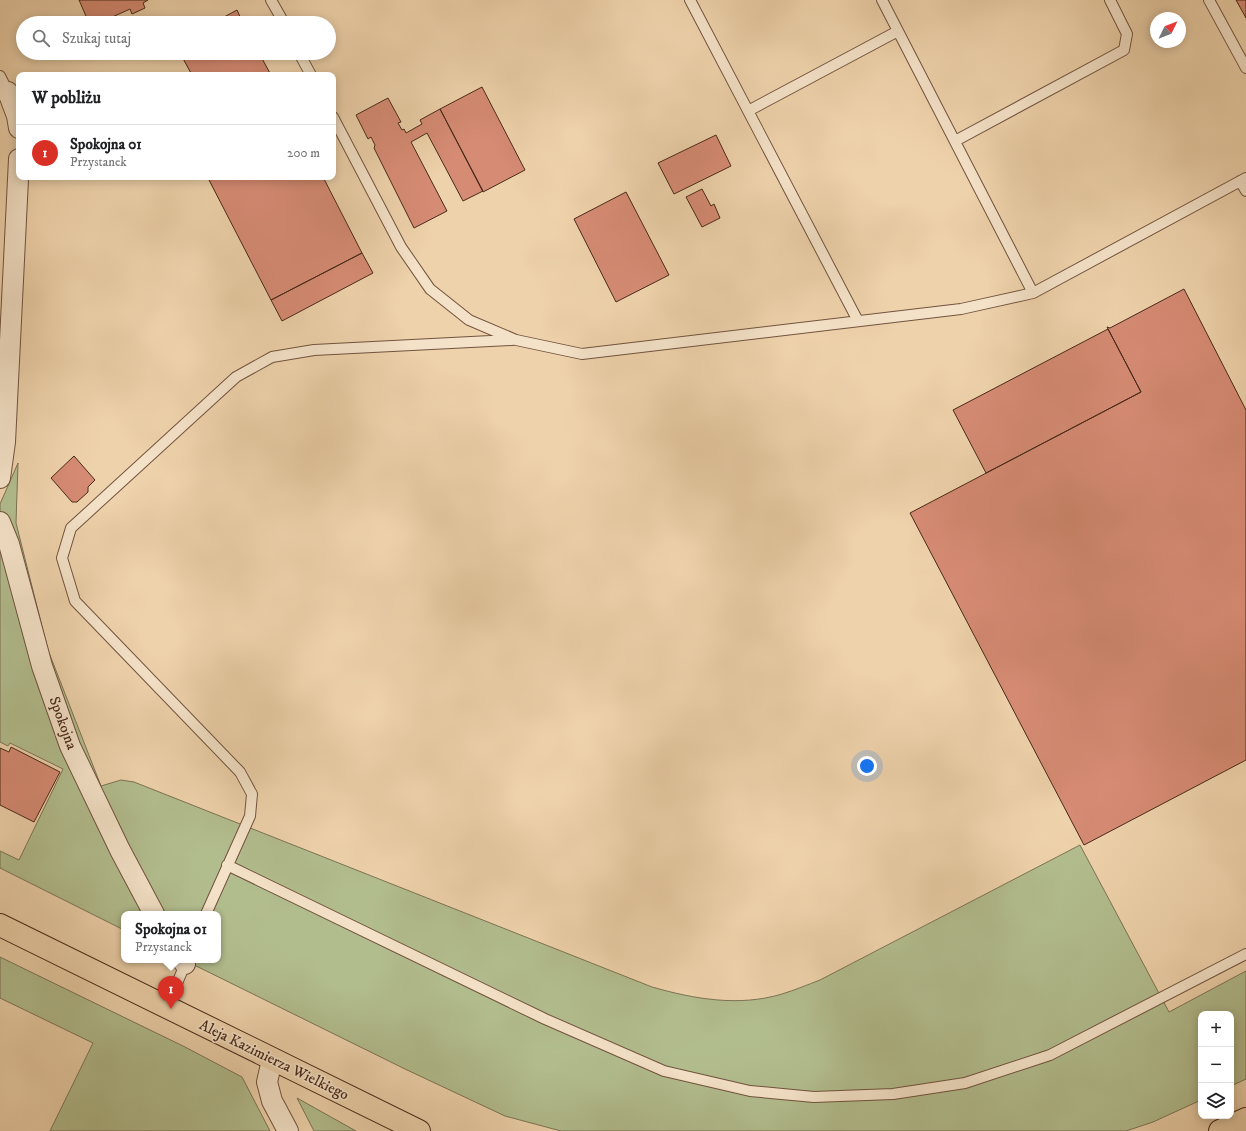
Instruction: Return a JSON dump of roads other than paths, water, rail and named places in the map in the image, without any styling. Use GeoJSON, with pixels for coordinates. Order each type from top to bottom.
{"type":"FeatureCollection","features":[{"type":"Feature","properties":{"kind":"main road","name":"Aleja Kazimierza Wielkiego"},"geometry":{"type":"LineString","coordinates":[[0,925],[419,1131]]}},
{"type":"Feature","properties":{"kind":"main road"},"geometry":{"type":"LineString","coordinates":[[1220,1131],[1246,1119]]}},
{"type":"Feature","properties":{"kind":"street"},"geometry":{"type":"LineString","coordinates":[[4,84],[16,114]]}},
{"type":"Feature","properties":{"kind":"street"},"geometry":{"type":"LineString","coordinates":[[0,478],[5,442],[18,180]]}},
{"type":"Feature","properties":{"kind":"street","name":"Spokojna"},"geometry":{"type":"LineString","coordinates":[[0,522],[9,544],[42,666],[70,746],[120,850],[152,911]]}},
{"type":"Feature","properties":{"kind":"street"},"geometry":{"type":"LineString","coordinates":[[272,1060],[267,1082],[272,1101],[288,1131]]}},
{"type":"Feature","properties":{"kind":"lane"},"geometry":{"type":"LineString","coordinates":[[272,0],[280,16]]}},
{"type":"Feature","properties":{"kind":"lane"},"geometry":{"type":"LineString","coordinates":[[690,0],[858,321]]}},
{"type":"Feature","properties":{"kind":"lane"},"geometry":{"type":"LineString","coordinates":[[882,0],[1033,293]]}},
{"type":"Feature","properties":{"kind":"lane"},"geometry":{"type":"LineString","coordinates":[[955,141],[1124,50],[1127,34],[1110,0]]}},
{"type":"Feature","properties":{"kind":"lane"},"geometry":{"type":"LineString","coordinates":[[1209,0],[1246,68]]}},
{"type":"Feature","properties":{"kind":"lane"},"geometry":{"type":"LineString","coordinates":[[748,111],[898,31]]}},
{"type":"Feature","properties":{"kind":"lane"},"geometry":{"type":"LineString","coordinates":[[303,60],[309,72]]}},
{"type":"Feature","properties":{"kind":"lane"},"geometry":{"type":"LineString","coordinates":[[336,123],[401,248],[430,289],[469,320],[516,340],[582,354],[961,308],[1033,293],[1243,179],[1246,191]]}},
{"type":"Feature","properties":{"kind":"lane"},"geometry":{"type":"LineString","coordinates":[[207,911],[250,816],[252,794],[240,772],[75,601],[62,558],[71,528],[236,377],[272,357],[314,350],[516,340]]}},
{"type":"Feature","properties":{"kind":"lane"},"geometry":{"type":"LineString","coordinates":[[227,865],[545,1019],[664,1071],[750,1091],[814,1098],[893,1094],[966,1083],[1043,1057],[1246,954]]}},
{"type":"Feature","properties":{"kind":"lane"},"geometry":{"type":"LineString","coordinates":[[167,1007],[184,963]]}},
{"type":"Feature","properties":{"kind":"place","name":"Spokojna 01"},"geometry":{"type":"Point","coordinates":[171,1009]}}]}
